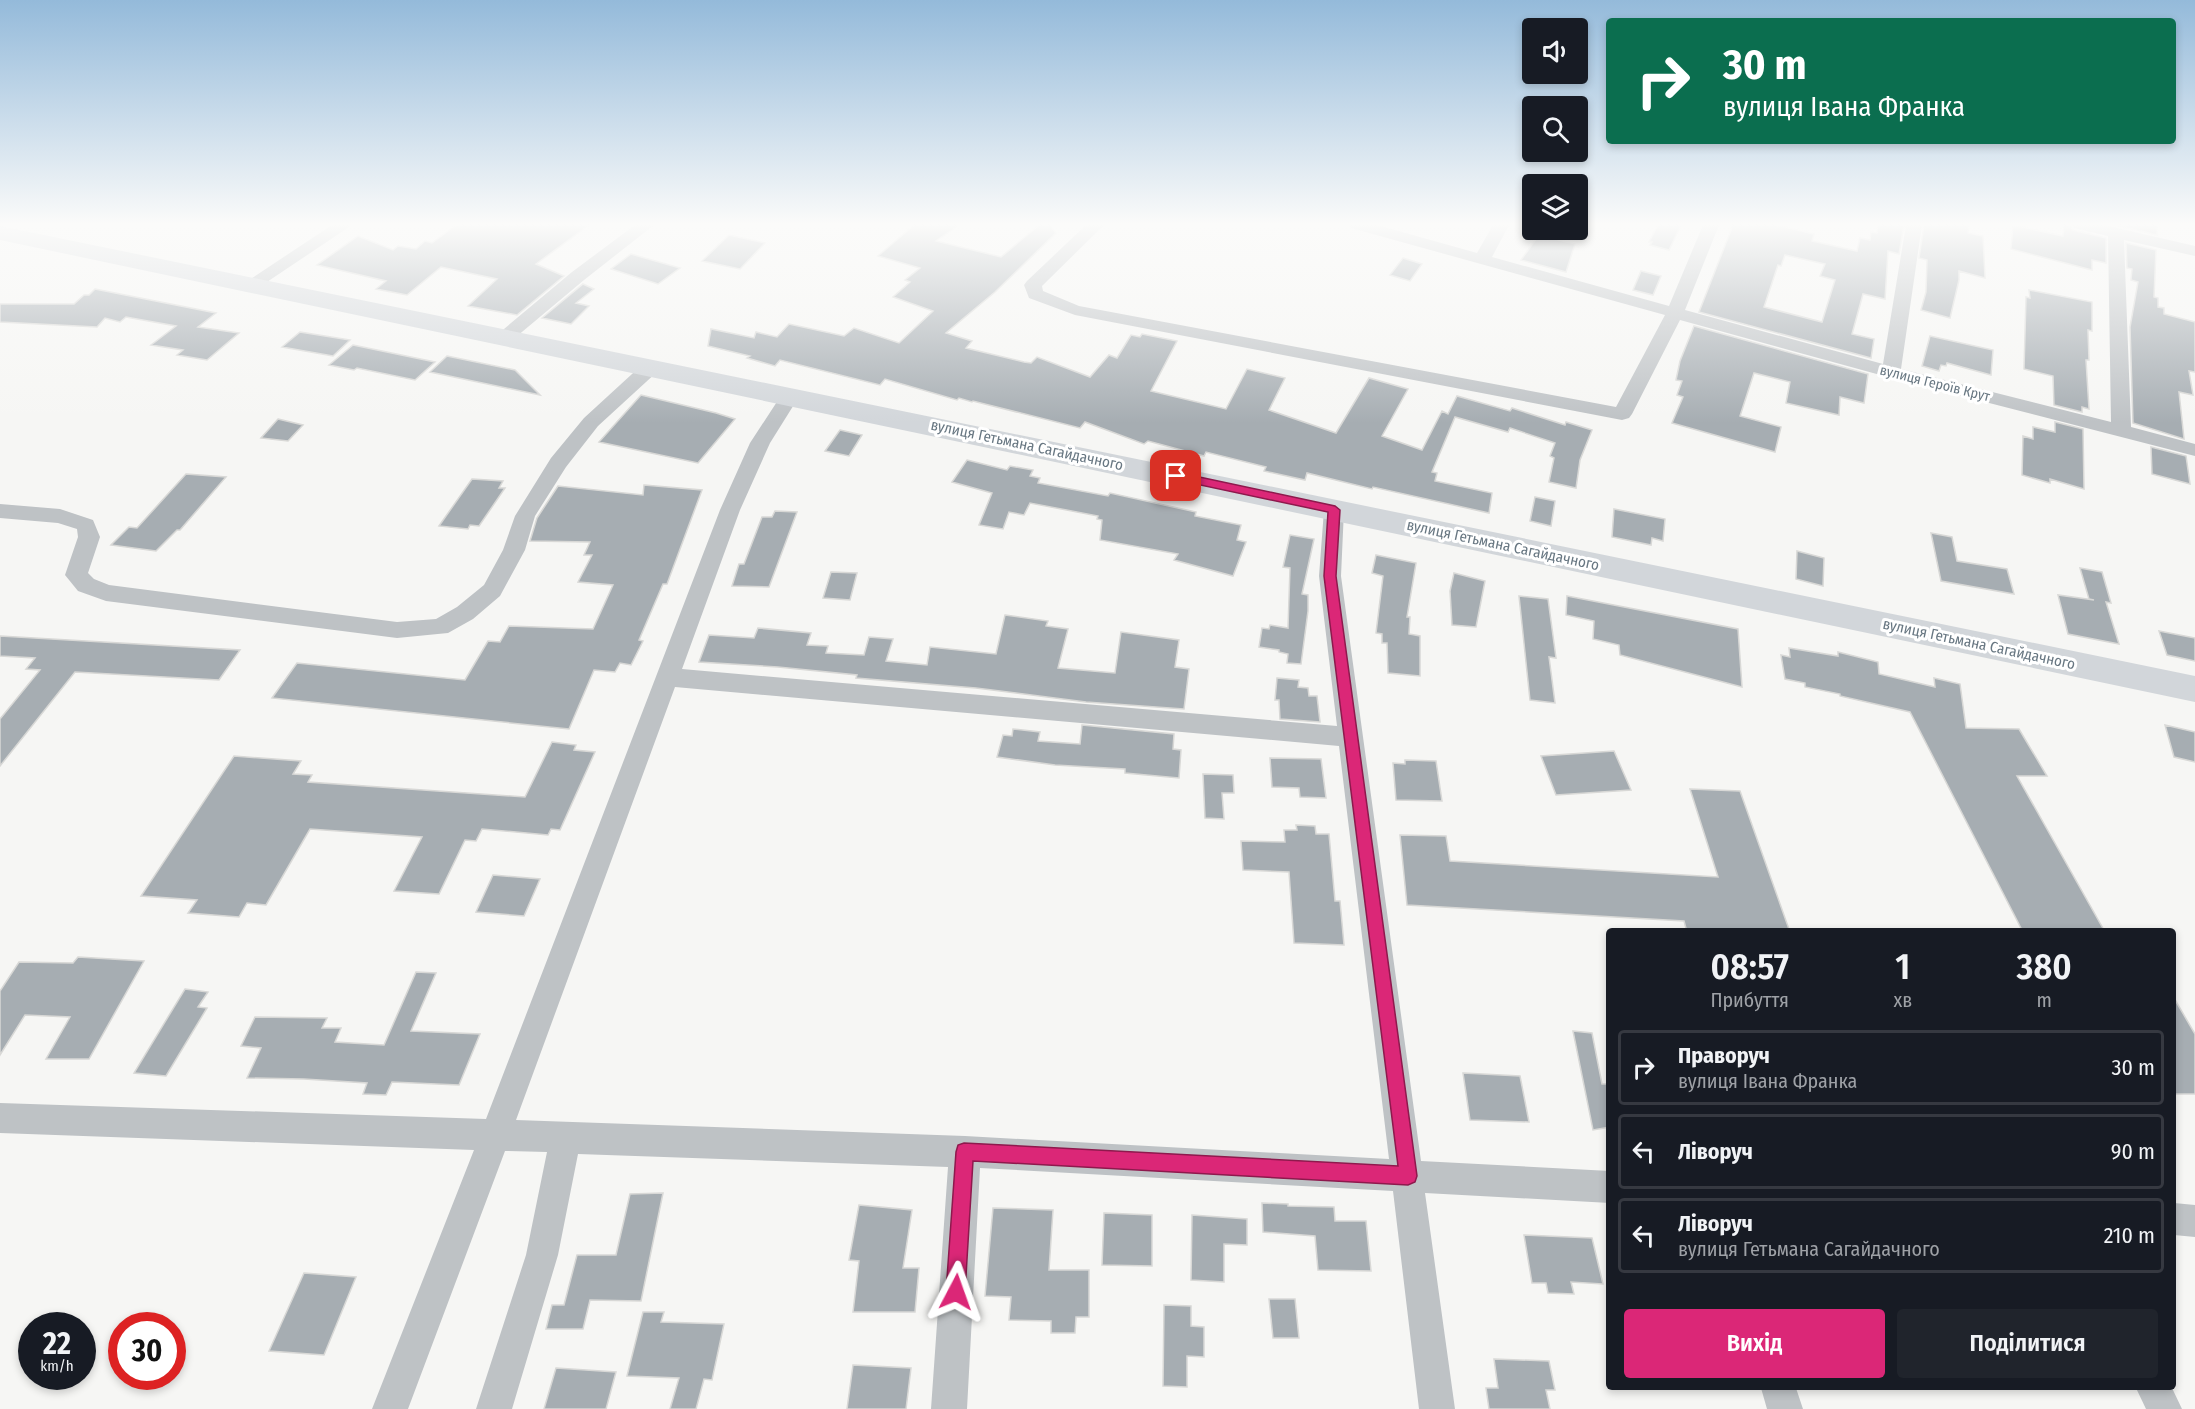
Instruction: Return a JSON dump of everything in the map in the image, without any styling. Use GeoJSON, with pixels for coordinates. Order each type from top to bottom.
{"type":"FeatureCollection","features":[{"type":"Feature","properties":{"kind":"main road","name":"вулиця Гетьмана Сагайдачного"},"geometry":{"type":"LineString","coordinates":[[272,291],[791,395],[2195,689]]}},
{"type":"Feature","properties":{"kind":"street"},"geometry":{"type":"LineString","coordinates":[[504,338],[560,291]]}},
{"type":"Feature","properties":{"kind":"street"},"geometry":{"type":"LineString","coordinates":[[1035,291],[1035,294],[1075,310],[1622,414],[1684,291]]}},
{"type":"Feature","properties":{"kind":"street","name":"вулиця Героїв Крут"},"geometry":{"type":"LineString","coordinates":[[1594,291],[1891,372],[2195,450]]}},
{"type":"Feature","properties":{"kind":"street"},"geometry":{"type":"LineString","coordinates":[[1891,372],[1904,291]]}},
{"type":"Feature","properties":{"kind":"street"},"geometry":{"type":"LineString","coordinates":[[2117,291],[2121,430]]}},
{"type":"Feature","properties":{"kind":"street"},"geometry":{"type":"LineString","coordinates":[[0,511],[60,516],[87,525],[89,537],[76,576],[86,585],[106,593],[398,630],[440,627],[465,613],[492,590],[514,550],[525,516],[558,463],[591,422],[651,367]]}},
{"type":"Feature","properties":{"kind":"street"},"geometry":{"type":"LineString","coordinates":[[390,1409],[730,510],[760,443],[791,395]]}},
{"type":"Feature","properties":{"kind":"street"},"geometry":{"type":"LineString","coordinates":[[1335,510],[1330,576],[1437,1409]]}},
{"type":"Feature","properties":{"kind":"street"},"geometry":{"type":"LineString","coordinates":[[667,677],[1351,737]]}},
{"type":"Feature","properties":{"kind":"street"},"geometry":{"type":"LineString","coordinates":[[0,1118],[964,1152],[1606,1187]]}},
{"type":"Feature","properties":{"kind":"street"},"geometry":{"type":"LineString","coordinates":[[494,1409],[542,1255],[565,1138]]}},
{"type":"Feature","properties":{"kind":"street"},"geometry":{"type":"LineString","coordinates":[[949,1409],[964,1152]]}},
{"type":"Feature","properties":{"kind":"street"},"geometry":{"type":"LineString","coordinates":[[2176,1219],[2195,1221]]}},
{"type":"Feature","properties":{"kind":"street"},"geometry":{"type":"LineString","coordinates":[[1780,1390],[1785,1409]]}},
{"type":"Feature","properties":{"kind":"street"},"geometry":{"type":"LineString","coordinates":[[2155,1390],[2164,1409]]}},
{"type":"Feature","properties":{"kind":"building"},"geometry":{"type":"Polygon","coordinates":[[[93,291],[104,291],[216,313],[198,327],[239,333],[207,360],[177,355],[183,350],[151,345],[176,326],[126,317],[120,322],[105,318],[97,327],[0,322],[0,304],[74,304],[84,295],[89,295],[93,291]]]}},
{"type":"Feature","properties":{"kind":"building"},"geometry":{"type":"Polygon","coordinates":[[[385,291],[412,291],[407,295],[385,291]]]}},
{"type":"Feature","properties":{"kind":"building"},"geometry":{"type":"Polygon","coordinates":[[[484,291],[546,291],[517,315],[468,306],[484,291]]]}},
{"type":"Feature","properties":{"kind":"building"},"geometry":{"type":"Polygon","coordinates":[[[575,291],[592,291],[576,303],[589,306],[571,324],[542,318],[575,291]]]}},
{"type":"Feature","properties":{"kind":"building"},"geometry":{"type":"Polygon","coordinates":[[[900,291],[996,291],[946,333],[972,341],[966,348],[1031,363],[1037,357],[1090,377],[1109,355],[1117,358],[1131,335],[1140,337],[1142,334],[1177,341],[1151,391],[1226,409],[1247,369],[1285,378],[1269,410],[1336,433],[1369,378],[1408,389],[1382,436],[1422,450],[1442,411],[1448,414],[1457,396],[1592,430],[1580,460],[1576,488],[1549,482],[1554,458],[1550,456],[1555,443],[1510,428],[1508,432],[1455,417],[1432,472],[1437,473],[1435,481],[1492,493],[1489,513],[1307,473],[1305,480],[1264,471],[1266,467],[1206,452],[1204,456],[1148,441],[1144,444],[1085,422],[1080,428],[973,401],[959,398],[957,400],[885,379],[880,385],[780,360],[775,366],[747,358],[750,356],[708,346],[711,329],[754,338],[756,332],[777,337],[789,324],[844,336],[854,328],[899,343],[933,311],[893,297],[900,291]]]}},
{"type":"Feature","properties":{"kind":"building"},"geometry":{"type":"Polygon","coordinates":[[[1636,291],[1655,291],[1653,295],[1636,291]]]}},
{"type":"Feature","properties":{"kind":"building"},"geometry":{"type":"Polygon","coordinates":[[[1707,291],[1769,291],[1764,307],[1822,322],[1832,291],[1886,291],[1885,299],[1863,294],[1852,334],[1874,339],[1871,358],[1699,312],[1707,291]]]}},
{"type":"Feature","properties":{"kind":"building"},"geometry":{"type":"Polygon","coordinates":[[[1956,291],[1950,318],[1921,310],[1926,292],[1956,291]]]}},
{"type":"Feature","properties":{"kind":"building"},"geometry":{"type":"Polygon","coordinates":[[[2029,291],[2033,291],[2092,302],[2092,331],[2088,330],[2089,360],[2086,360],[2089,409],[2082,407],[2082,412],[2054,405],[2053,376],[2024,369],[2026,297],[2030,298],[2029,291]]]}},
{"type":"Feature","properties":{"kind":"building"},"geometry":{"type":"Polygon","coordinates":[[[2136,291],[2154,291],[2154,297],[2158,298],[2158,307],[2164,308],[2164,314],[2195,322],[2195,372],[2189,371],[2193,395],[2179,392],[2184,439],[2133,423],[2130,327],[2136,291]]]}},
{"type":"Feature","properties":{"kind":"building"},"geometry":{"type":"Polygon","coordinates":[[[1694,326],[1868,374],[1864,403],[1840,397],[1839,415],[1786,403],[1790,382],[1754,373],[1740,416],[1781,427],[1775,452],[1672,423],[1683,397],[1677,395],[1682,381],[1676,380],[1680,361],[1694,326]]]}},
{"type":"Feature","properties":{"kind":"building"},"geometry":{"type":"Polygon","coordinates":[[[300,332],[350,340],[333,356],[282,347],[300,332]]]}},
{"type":"Feature","properties":{"kind":"building"},"geometry":{"type":"Polygon","coordinates":[[[1930,336],[1993,350],[1991,375],[1947,363],[1946,366],[1941,365],[1939,371],[1922,366],[1930,336]]]}},
{"type":"Feature","properties":{"kind":"building"},"geometry":{"type":"Polygon","coordinates":[[[353,345],[435,362],[415,380],[357,368],[354,370],[329,365],[353,345]]]}},
{"type":"Feature","properties":{"kind":"building"},"geometry":{"type":"Polygon","coordinates":[[[447,356],[515,370],[540,395],[430,372],[447,356]]]}},
{"type":"Feature","properties":{"kind":"building"},"geometry":{"type":"Polygon","coordinates":[[[641,395],[735,419],[698,463],[599,442],[641,395]]]}},
{"type":"Feature","properties":{"kind":"building"},"geometry":{"type":"Polygon","coordinates":[[[278,419],[303,425],[288,441],[261,438],[278,419]]]}},
{"type":"Feature","properties":{"kind":"building"},"geometry":{"type":"Polygon","coordinates":[[[2055,422],[2083,429],[2084,489],[2050,479],[2050,483],[2022,475],[2023,436],[2033,439],[2033,427],[2055,432],[2055,422]]]}},
{"type":"Feature","properties":{"kind":"building"},"geometry":{"type":"Polygon","coordinates":[[[840,430],[862,435],[849,456],[825,451],[840,430]]]}},
{"type":"Feature","properties":{"kind":"building"},"geometry":{"type":"Polygon","coordinates":[[[2151,447],[2186,456],[2190,484],[2152,474],[2151,447]]]}},
{"type":"Feature","properties":{"kind":"building"},"geometry":{"type":"Polygon","coordinates":[[[967,460],[1007,470],[1010,466],[1033,470],[1030,476],[1040,478],[1038,483],[1108,496],[1110,493],[1196,512],[1195,516],[1241,525],[1237,540],[1246,542],[1233,576],[1174,560],[1178,554],[1100,540],[1102,520],[1097,519],[1098,516],[1030,503],[1024,515],[1009,512],[1003,529],[979,525],[992,493],[952,482],[967,460]]]}},
{"type":"Feature","properties":{"kind":"building"},"geometry":{"type":"Polygon","coordinates":[[[186,474],[226,477],[180,530],[177,530],[156,551],[111,545],[129,527],[137,528],[186,474]]]}},
{"type":"Feature","properties":{"kind":"building"},"geometry":{"type":"Polygon","coordinates":[[[472,479],[503,481],[499,488],[505,488],[479,526],[470,525],[468,529],[439,526],[472,479]]]}},
{"type":"Feature","properties":{"kind":"building"},"geometry":{"type":"Polygon","coordinates":[[[644,485],[702,490],[667,584],[663,584],[639,640],[643,641],[631,665],[620,663],[615,672],[594,670],[569,729],[272,698],[297,663],[465,680],[488,641],[500,642],[509,626],[593,629],[613,585],[578,582],[592,555],[584,555],[590,542],[530,541],[537,518],[558,486],[643,495],[644,485]]]}},
{"type":"Feature","properties":{"kind":"building"},"geometry":{"type":"Polygon","coordinates":[[[1535,497],[1555,501],[1551,526],[1530,521],[1535,497]]]}},
{"type":"Feature","properties":{"kind":"building"},"geometry":{"type":"Polygon","coordinates":[[[1614,509],[1665,519],[1663,541],[1652,538],[1651,545],[1612,537],[1614,509]]]}},
{"type":"Feature","properties":{"kind":"building"},"geometry":{"type":"Polygon","coordinates":[[[775,511],[797,512],[769,587],[732,586],[739,564],[744,564],[762,517],[772,517],[775,511]]]}},
{"type":"Feature","properties":{"kind":"building"},"geometry":{"type":"Polygon","coordinates":[[[1931,533],[1952,537],[1957,561],[2007,569],[2014,594],[1941,581],[1931,533]]]}},
{"type":"Feature","properties":{"kind":"building"},"geometry":{"type":"Polygon","coordinates":[[[1290,535],[1314,539],[1302,594],[1308,595],[1308,611],[1301,664],[1287,663],[1288,654],[1279,652],[1279,650],[1259,647],[1262,628],[1269,629],[1270,625],[1288,628],[1290,568],[1283,567],[1290,535]]]}},
{"type":"Feature","properties":{"kind":"building"},"geometry":{"type":"Polygon","coordinates":[[[1797,551],[1824,558],[1823,586],[1796,579],[1797,551]]]}},
{"type":"Feature","properties":{"kind":"building"},"geometry":{"type":"Polygon","coordinates":[[[1376,555],[1416,563],[1407,617],[1410,617],[1409,634],[1420,636],[1420,676],[1388,673],[1387,643],[1382,643],[1382,634],[1376,633],[1383,576],[1372,573],[1376,555]]]}},
{"type":"Feature","properties":{"kind":"building"},"geometry":{"type":"Polygon","coordinates":[[[2080,568],[2102,572],[2111,603],[2106,602],[2119,644],[2068,634],[2058,595],[2094,600],[2089,599],[2080,568]]]}},
{"type":"Feature","properties":{"kind":"building"},"geometry":{"type":"Polygon","coordinates":[[[831,572],[857,573],[850,600],[823,598],[831,572]]]}},
{"type":"Feature","properties":{"kind":"building"},"geometry":{"type":"Polygon","coordinates":[[[1454,573],[1485,581],[1476,627],[1452,625],[1450,591],[1454,573]]]}},
{"type":"Feature","properties":{"kind":"building"},"geometry":{"type":"Polygon","coordinates":[[[1519,596],[1548,599],[1556,658],[1549,657],[1555,703],[1530,700],[1519,596]]]}},
{"type":"Feature","properties":{"kind":"building"},"geometry":{"type":"Polygon","coordinates":[[[1567,596],[1738,629],[1742,687],[1620,655],[1619,645],[1593,639],[1594,621],[1566,615],[1567,596]]]}},
{"type":"Feature","properties":{"kind":"building"},"geometry":{"type":"Polygon","coordinates":[[[1005,615],[1048,621],[1046,626],[1068,629],[1058,668],[1115,673],[1121,632],[1179,640],[1175,667],[1189,669],[1184,709],[1086,702],[976,688],[856,678],[857,675],[778,667],[699,662],[709,635],[754,638],[758,628],[811,633],[807,645],[828,646],[826,653],[864,655],[869,637],[893,639],[886,661],[927,665],[930,647],[996,654],[1005,615]]]}},
{"type":"Feature","properties":{"kind":"building"},"geometry":{"type":"Polygon","coordinates":[[[2159,631],[2195,638],[2195,661],[2167,655],[2159,631]]]}},
{"type":"Feature","properties":{"kind":"building"},"geometry":{"type":"Polygon","coordinates":[[[0,636],[240,650],[219,680],[75,672],[0,766],[0,719],[40,670],[26,669],[35,658],[0,656],[0,636]]]}},
{"type":"Feature","properties":{"kind":"building"},"geometry":{"type":"Polygon","coordinates":[[[1789,648],[1838,656],[1838,652],[1878,662],[1879,674],[1935,687],[1934,678],[1960,684],[1966,728],[2019,729],[2047,776],[2017,776],[2103,928],[2021,928],[1910,712],[1805,687],[1805,683],[1785,679],[1781,655],[1790,657],[1789,648]]]}},
{"type":"Feature","properties":{"kind":"building"},"geometry":{"type":"Polygon","coordinates":[[[1277,678],[1299,680],[1298,687],[1308,688],[1309,696],[1317,696],[1320,722],[1280,719],[1279,700],[1275,700],[1277,678]]]}},
{"type":"Feature","properties":{"kind":"building"},"geometry":{"type":"Polygon","coordinates":[[[1082,725],[1174,734],[1173,749],[1181,750],[1179,778],[1125,773],[1125,769],[1055,765],[997,757],[1003,735],[1012,736],[1013,729],[1040,732],[1038,741],[1080,744],[1082,725]]]}},
{"type":"Feature","properties":{"kind":"building"},"geometry":{"type":"Polygon","coordinates":[[[2165,725],[2195,732],[2195,762],[2174,757],[2165,725]]]}},
{"type":"Feature","properties":{"kind":"building"},"geometry":{"type":"Polygon","coordinates":[[[552,742],[576,745],[574,750],[595,752],[560,830],[551,829],[548,835],[482,829],[476,841],[465,840],[439,894],[394,891],[422,837],[310,829],[266,905],[247,903],[239,917],[188,913],[197,900],[141,896],[234,756],[301,761],[293,774],[312,775],[308,782],[525,797],[552,742]]]}},
{"type":"Feature","properties":{"kind":"building"},"geometry":{"type":"Polygon","coordinates":[[[1614,751],[1631,790],[1556,795],[1541,756],[1614,751]]]}},
{"type":"Feature","properties":{"kind":"building"},"geometry":{"type":"Polygon","coordinates":[[[1270,758],[1321,759],[1326,798],[1300,797],[1299,788],[1272,787],[1270,758]]]}},
{"type":"Feature","properties":{"kind":"building"},"geometry":{"type":"Polygon","coordinates":[[[1405,760],[1436,761],[1442,801],[1396,800],[1393,763],[1405,764],[1405,760]]]}},
{"type":"Feature","properties":{"kind":"building"},"geometry":{"type":"Polygon","coordinates":[[[1203,774],[1233,775],[1234,793],[1222,793],[1224,819],[1205,818],[1203,774]]]}},
{"type":"Feature","properties":{"kind":"building"},"geometry":{"type":"Polygon","coordinates":[[[1690,789],[1740,791],[1789,928],[1686,928],[1684,921],[1407,905],[1400,835],[1446,836],[1450,861],[1718,877],[1690,789]]]}},
{"type":"Feature","properties":{"kind":"building"},"geometry":{"type":"Polygon","coordinates":[[[1296,825],[1315,826],[1316,834],[1329,834],[1335,901],[1340,901],[1344,945],[1294,943],[1289,872],[1243,870],[1241,841],[1285,842],[1284,830],[1297,830],[1296,825]]]}},
{"type":"Feature","properties":{"kind":"building"},"geometry":{"type":"Polygon","coordinates":[[[493,875],[540,879],[524,916],[476,912],[493,875]]]}},
{"type":"Feature","properties":{"kind":"building"},"geometry":{"type":"Polygon","coordinates":[[[78,957],[144,961],[89,1059],[46,1059],[70,1017],[25,1015],[0,1055],[0,991],[19,962],[73,963],[78,957]]]}},
{"type":"Feature","properties":{"kind":"building"},"geometry":{"type":"Polygon","coordinates":[[[416,972],[436,973],[411,1031],[480,1034],[459,1085],[392,1082],[386,1095],[363,1094],[367,1083],[247,1078],[261,1048],[241,1046],[255,1017],[327,1018],[322,1028],[341,1028],[335,1042],[384,1045],[416,972]]]}},
{"type":"Feature","properties":{"kind":"building"},"geometry":{"type":"Polygon","coordinates":[[[185,989],[208,992],[198,1007],[207,1008],[166,1076],[134,1073],[185,989]]]}},
{"type":"Feature","properties":{"kind":"building"},"geometry":{"type":"Polygon","coordinates":[[[2176,1001],[2195,1034],[2195,1094],[2176,1094],[2176,1001]]]}},
{"type":"Feature","properties":{"kind":"building"},"geometry":{"type":"Polygon","coordinates":[[[1573,1031],[1592,1033],[1602,1084],[1606,1084],[1606,1128],[1593,1130],[1573,1031]]]}},
{"type":"Feature","properties":{"kind":"building"},"geometry":{"type":"Polygon","coordinates":[[[1463,1073],[1520,1076],[1529,1122],[1470,1120],[1463,1073]]]}},
{"type":"Feature","properties":{"kind":"building"},"geometry":{"type":"Polygon","coordinates":[[[663,1193],[641,1301],[590,1300],[583,1329],[546,1329],[552,1305],[564,1305],[577,1255],[616,1255],[630,1194],[663,1193]]]}},
{"type":"Feature","properties":{"kind":"building"},"geometry":{"type":"Polygon","coordinates":[[[1262,1203],[1334,1207],[1335,1221],[1366,1221],[1371,1271],[1318,1270],[1315,1236],[1263,1232],[1262,1203]]]}},
{"type":"Feature","properties":{"kind":"building"},"geometry":{"type":"Polygon","coordinates":[[[859,1205],[912,1210],[903,1268],[919,1268],[915,1312],[853,1312],[859,1261],[849,1260],[859,1205]]]}},
{"type":"Feature","properties":{"kind":"building"},"geometry":{"type":"Polygon","coordinates":[[[993,1208],[1053,1210],[1049,1270],[1089,1270],[1089,1317],[1076,1317],[1075,1333],[1051,1333],[1051,1321],[1009,1320],[1011,1297],[985,1296],[993,1208]]]}},
{"type":"Feature","properties":{"kind":"building"},"geometry":{"type":"Polygon","coordinates":[[[1104,1213],[1152,1215],[1152,1266],[1102,1265],[1104,1213]]]}},
{"type":"Feature","properties":{"kind":"building"},"geometry":{"type":"Polygon","coordinates":[[[1192,1215],[1247,1219],[1247,1245],[1224,1244],[1224,1282],[1191,1280],[1192,1215]]]}},
{"type":"Feature","properties":{"kind":"building"},"geometry":{"type":"Polygon","coordinates":[[[1524,1235],[1592,1238],[1603,1284],[1571,1282],[1574,1294],[1548,1293],[1546,1283],[1532,1283],[1524,1235]]]}},
{"type":"Feature","properties":{"kind":"building"},"geometry":{"type":"Polygon","coordinates":[[[304,1273],[356,1277],[324,1355],[269,1351],[304,1273]]]}},
{"type":"Feature","properties":{"kind":"building"},"geometry":{"type":"Polygon","coordinates":[[[1269,1299],[1295,1299],[1299,1338],[1273,1338],[1269,1299]]]}},
{"type":"Feature","properties":{"kind":"building"},"geometry":{"type":"Polygon","coordinates":[[[1164,1305],[1191,1306],[1191,1326],[1204,1327],[1204,1357],[1187,1356],[1187,1387],[1163,1386],[1164,1305]]]}},
{"type":"Feature","properties":{"kind":"building"},"geometry":{"type":"Polygon","coordinates":[[[643,1312],[664,1312],[661,1322],[724,1324],[712,1380],[704,1379],[696,1409],[670,1409],[679,1378],[627,1376],[643,1312]]]}},
{"type":"Feature","properties":{"kind":"building"},"geometry":{"type":"Polygon","coordinates":[[[1494,1359],[1549,1361],[1555,1390],[1546,1390],[1550,1409],[1489,1409],[1486,1388],[1498,1388],[1494,1359]]]}},
{"type":"Feature","properties":{"kind":"building"},"geometry":{"type":"Polygon","coordinates":[[[853,1365],[911,1368],[906,1409],[847,1409],[853,1365]]]}},
{"type":"Feature","properties":{"kind":"building"},"geometry":{"type":"Polygon","coordinates":[[[556,1368],[616,1372],[606,1409],[544,1409],[556,1368]]]}},
{"type":"Feature","properties":{"kind":"route"},"geometry":{"type":"LineString","coordinates":[[956,1292],[964,1152],[1408,1176],[1330,576],[1335,510],[1176,476]]}}]}
